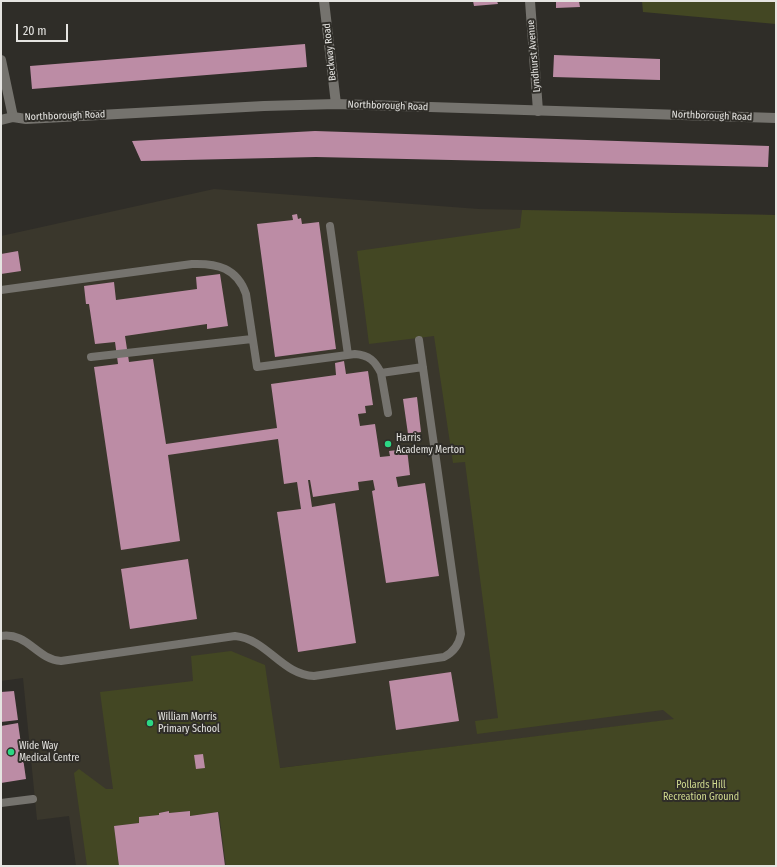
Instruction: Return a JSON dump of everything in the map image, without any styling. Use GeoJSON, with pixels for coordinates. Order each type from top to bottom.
{"type":"FeatureCollection","features":[{"type":"Feature","properties":{"kind":"street","name":"Beckway Road"},"geometry":{"type":"LineString","coordinates":[[324,1],[336,104]]}},
{"type":"Feature","properties":{"kind":"street","name":"Lyndhurst Avenue"},"geometry":{"type":"LineString","coordinates":[[530,1],[538,110]]}},
{"type":"Feature","properties":{"kind":"street"},"geometry":{"type":"LineString","coordinates":[[1,60],[14,117]]}},
{"type":"Feature","properties":{"kind":"street","name":"Northborough Road"},"geometry":{"type":"LineString","coordinates":[[1,120],[14,117],[26,118],[264,106],[336,104],[776,118]]}},
{"type":"Feature","properties":{"kind":"lane"},"geometry":{"type":"LineString","coordinates":[[330,226],[348,355]]}},
{"type":"Feature","properties":{"kind":"lane"},"geometry":{"type":"LineString","coordinates":[[1,290],[192,264],[216,265],[232,273],[239,279],[244,287],[257,367],[348,355],[362,355],[370,358],[376,364],[381,373],[388,413]]}},
{"type":"Feature","properties":{"kind":"lane"},"geometry":{"type":"LineString","coordinates":[[91,357],[252,339]]}},
{"type":"Feature","properties":{"kind":"lane"},"geometry":{"type":"LineString","coordinates":[[1,636],[15,635],[49,658],[61,661],[235,636],[245,637],[254,641],[299,674],[314,676],[425,660],[444,656],[450,653],[458,646],[460,634],[419,340]]}},
{"type":"Feature","properties":{"kind":"lane"},"geometry":{"type":"LineString","coordinates":[[381,373],[423,367]]}},
{"type":"Feature","properties":{"kind":"lane"},"geometry":{"type":"LineString","coordinates":[[1,803],[33,799]]}},
{"type":"Feature","properties":{"kind":"shaded area","name":"Harris Academy Merton"},"geometry":{"type":"Polygon","coordinates":[[[214,189],[479,209],[776,215],[776,707],[280,768],[293,866],[76,866],[69,816],[37,820],[23,678],[1,681],[1,236],[214,189]]]}},
{"type":"Feature","properties":{"kind":"green space"},"geometry":{"type":"Polygon","coordinates":[[[642,1],[776,1],[776,24],[643,12],[642,1]]]}},
{"type":"Feature","properties":{"kind":"green space","name":"Pollards Hill Recreation Ground"},"geometry":{"type":"Polygon","coordinates":[[[522,210],[776,215],[776,866],[226,866],[219,812],[190,816],[190,811],[169,813],[169,811],[159,813],[159,815],[139,817],[139,823],[114,826],[119,866],[87,866],[74,773],[79,769],[106,789],[113,789],[100,692],[193,681],[191,656],[231,651],[265,665],[280,768],[674,719],[663,710],[477,734],[475,721],[498,718],[465,462],[453,463],[434,336],[369,344],[357,251],[520,228],[522,210]]]}},
{"type":"Feature","properties":{"kind":"building"},"geometry":{"type":"Polygon","coordinates":[[[473,1],[497,1],[498,4],[474,6],[473,1]]]}},
{"type":"Feature","properties":{"kind":"building"},"geometry":{"type":"Polygon","coordinates":[[[556,1],[579,1],[580,7],[556,8],[556,1]]]}},
{"type":"Feature","properties":{"kind":"building"},"geometry":{"type":"Polygon","coordinates":[[[305,44],[307,67],[32,89],[30,66],[305,44]]]}},
{"type":"Feature","properties":{"kind":"building"},"geometry":{"type":"Polygon","coordinates":[[[554,55],[660,59],[660,80],[553,77],[554,55]]]}},
{"type":"Feature","properties":{"kind":"building"},"geometry":{"type":"Polygon","coordinates":[[[315,131],[769,146],[768,167],[316,157],[141,161],[132,141],[315,131]]]}},
{"type":"Feature","properties":{"kind":"building"},"geometry":{"type":"Polygon","coordinates":[[[297,214],[298,219],[301,218],[302,224],[319,222],[336,349],[275,357],[257,224],[293,220],[292,215],[297,214]]]}},
{"type":"Feature","properties":{"kind":"building"},"geometry":{"type":"Polygon","coordinates":[[[18,251],[21,271],[1,274],[1,254],[18,251]]]}},
{"type":"Feature","properties":{"kind":"building"},"geometry":{"type":"Polygon","coordinates":[[[220,274],[228,326],[207,329],[207,324],[125,336],[129,362],[153,359],[166,444],[277,428],[271,384],[336,375],[335,363],[344,361],[346,374],[368,371],[373,405],[365,406],[366,413],[358,414],[360,426],[375,424],[380,457],[390,456],[389,451],[407,449],[410,475],[396,477],[398,487],[425,483],[439,576],[386,583],[372,491],[375,490],[373,480],[358,482],[359,490],[313,497],[310,480],[308,480],[312,507],[335,503],[356,643],[298,652],[277,512],[301,509],[297,482],[284,484],[278,439],[168,455],[180,541],[121,550],[94,367],[118,364],[115,342],[95,344],[89,304],[86,304],[84,286],[114,282],[116,300],[197,289],[196,277],[220,274]]]}},
{"type":"Feature","properties":{"kind":"building"},"geometry":{"type":"Polygon","coordinates":[[[417,397],[421,432],[408,434],[403,399],[417,397]]]}},
{"type":"Feature","properties":{"kind":"building"},"geometry":{"type":"Polygon","coordinates":[[[188,559],[197,619],[130,629],[121,569],[188,559]]]}},
{"type":"Feature","properties":{"kind":"building"},"geometry":{"type":"Polygon","coordinates":[[[451,672],[459,721],[396,730],[389,681],[451,672]]]}},
{"type":"Feature","properties":{"kind":"building","name":"Wide Way Medical Centre"},"geometry":{"type":"Polygon","coordinates":[[[14,691],[18,720],[1,722],[1,692],[14,691]]]}},
{"type":"Feature","properties":{"kind":"building","name":"Wide Way Medical Centre"},"geometry":{"type":"Polygon","coordinates":[[[18,723],[26,779],[1,783],[1,726],[18,723]]]}},
{"type":"Feature","properties":{"kind":"building"},"geometry":{"type":"Polygon","coordinates":[[[203,754],[205,768],[196,769],[194,755],[203,754]]]}},
{"type":"Feature","properties":{"kind":"building"},"geometry":{"type":"Polygon","coordinates":[[[169,811],[169,813],[190,811],[190,816],[218,812],[225,866],[119,866],[114,826],[139,823],[139,817],[159,815],[159,813],[169,811]]]}},
{"type":"Feature","properties":{"kind":"place","name":"Harris Academy Merton"},"geometry":{"type":"Point","coordinates":[388,444]}},
{"type":"Feature","properties":{"kind":"place","name":"William Morris Primary School"},"geometry":{"type":"Point","coordinates":[150,723]}},
{"type":"Feature","properties":{"kind":"place","name":"Wide Way Medical Centre"},"geometry":{"type":"Point","coordinates":[11,752]}}]}
